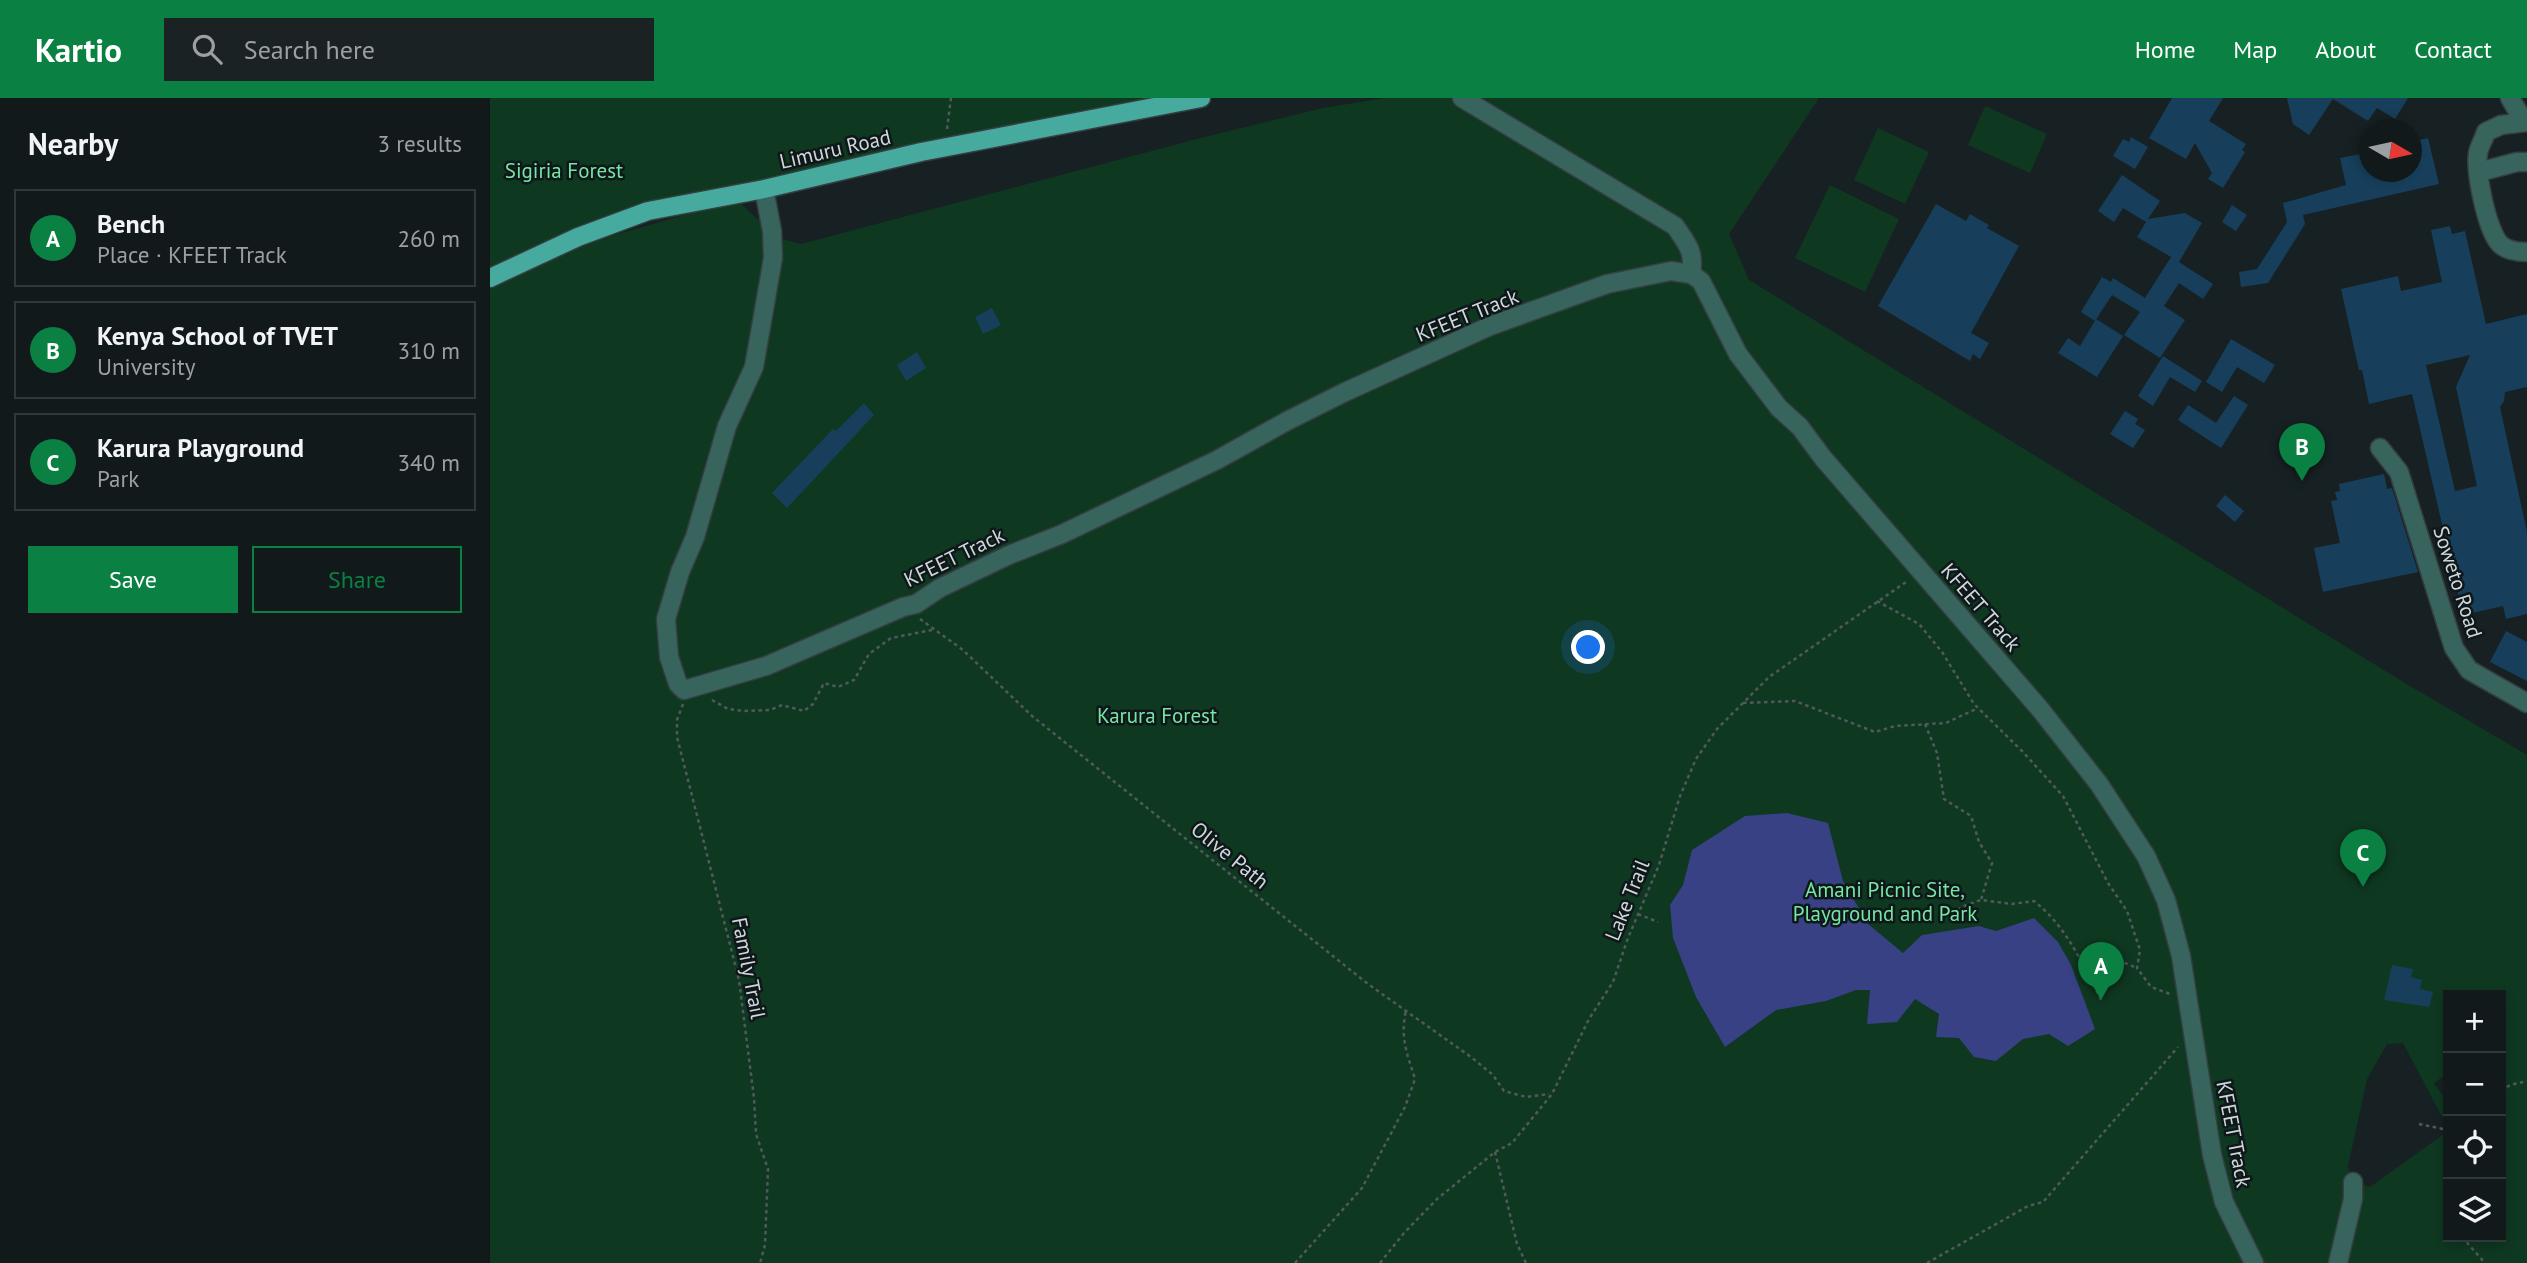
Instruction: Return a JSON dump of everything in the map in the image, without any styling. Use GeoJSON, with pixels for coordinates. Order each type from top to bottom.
{"type":"FeatureCollection","features":[{"type":"Feature","properties":{"kind":"main road","name":"Limuru Road"},"geometry":{"type":"LineString","coordinates":[[490,278],[578,237],[648,211],[765,189],[946,147],[1201,98]]}},
{"type":"Feature","properties":{"kind":"street"},"geometry":{"type":"LineString","coordinates":[[1462,98],[1675,226],[1693,258],[1691,274]]}},
{"type":"Feature","properties":{"kind":"street"},"geometry":{"type":"LineString","coordinates":[[2510,98],[2525,122],[2501,125],[2486,132],[2478,153],[2479,172],[2494,237],[2503,247],[2516,252],[2527,252]]}},
{"type":"Feature","properties":{"kind":"street"},"geometry":{"type":"LineString","coordinates":[[2479,172],[2527,162]]}},
{"type":"Feature","properties":{"kind":"street"},"geometry":{"type":"LineString","coordinates":[[678,684],[669,657],[666,619],[680,572],[695,537],[727,426],[754,367],[773,258],[772,231],[765,189]]}},
{"type":"Feature","properties":{"kind":"street","name":"KFEET Track"},"geometry":{"type":"LineString","coordinates":[[678,684],[684,690],[766,666],[903,607],[916,604],[940,588],[1009,555],[1062,534],[1206,466],[1345,391],[1490,326],[1608,284],[1671,271],[1691,274],[1701,281],[1738,354],[1779,408],[1800,427],[1823,458],[2040,709],[2099,784],[2146,856],[2166,900],[2181,956],[2212,1155],[2224,1202],[2254,1263]]}},
{"type":"Feature","properties":{"kind":"street","name":"Soweto Road"},"geometry":{"type":"LineString","coordinates":[[2380,448],[2399,472],[2454,648],[2469,670],[2527,703]]}},
{"type":"Feature","properties":{"kind":"street"},"geometry":{"type":"LineString","coordinates":[[2338,1263],[2353,1199],[2353,1182]]}},
{"type":"Feature","properties":{"kind":"path"},"geometry":{"type":"LineString","coordinates":[[946,147],[951,98]]}},
{"type":"Feature","properties":{"kind":"path","name":"Lake Trail"},"geometry":{"type":"LineString","coordinates":[[1380,1263],[1437,1199],[1495,1152],[1512,1143],[1552,1094],[1589,1019],[1613,982],[1659,865],[1680,796],[1696,759],[1717,729],[1769,677],[1921,572]]}},
{"type":"Feature","properties":{"kind":"path"},"geometry":{"type":"LineString","coordinates":[[1877,601],[1919,624],[1942,652],[1978,708],[2063,796],[2108,883],[2127,911],[2140,950],[2137,968]]}},
{"type":"Feature","properties":{"kind":"path","name":"Olive Path"},"geometry":{"type":"LineString","coordinates":[[903,607],[963,650],[1032,716],[1368,984],[1471,1057],[1493,1075],[1504,1091],[1526,1097],[1552,1094]]}},
{"type":"Feature","properties":{"kind":"path"},"geometry":{"type":"LineString","coordinates":[[707,698],[728,709],[758,711],[782,705],[804,711],[813,704],[824,684],[838,687],[854,680],[869,654],[891,638],[935,629]]}},
{"type":"Feature","properties":{"kind":"path","name":"Family Trail"},"geometry":{"type":"LineString","coordinates":[[678,684],[684,702],[677,720],[677,737],[739,980],[756,1134],[768,1169],[765,1245],[760,1263]]}},
{"type":"Feature","properties":{"kind":"path"},"geometry":{"type":"LineString","coordinates":[[1743,703],[1795,701],[1875,732],[1895,726],[1946,723],[1978,708]]}},
{"type":"Feature","properties":{"kind":"path"},"geometry":{"type":"LineString","coordinates":[[1925,724],[1937,753],[1944,799],[1971,816],[1979,842],[1992,863],[1981,900]]}},
{"type":"Feature","properties":{"kind":"path"},"geometry":{"type":"LineString","coordinates":[[1940,921],[1964,906],[1981,900],[2012,904],[2034,901],[2050,914],[2067,934],[2101,1000]]}},
{"type":"Feature","properties":{"kind":"path"},"geometry":{"type":"LineString","coordinates":[[1638,914],[1658,922]]}},
{"type":"Feature","properties":{"kind":"path"},"geometry":{"type":"LineString","coordinates":[[2083,965],[2113,958],[2137,968],[2151,987],[2188,1000]]}},
{"type":"Feature","properties":{"kind":"path"},"geometry":{"type":"LineString","coordinates":[[1295,1263],[1362,1188],[1405,1107],[1415,1079],[1404,1047],[1403,1026],[1406,1010]]}},
{"type":"Feature","properties":{"kind":"path"},"geometry":{"type":"LineString","coordinates":[[1927,1263],[2028,1206],[2043,1202],[2182,1043],[2193,1035]]}},
{"type":"Feature","properties":{"kind":"path"},"geometry":{"type":"LineString","coordinates":[[2506,1088],[2527,1081]]}},
{"type":"Feature","properties":{"kind":"path"},"geometry":{"type":"LineString","coordinates":[[2419,1124],[2443,1129]]}},
{"type":"Feature","properties":{"kind":"path"},"geometry":{"type":"LineString","coordinates":[[1495,1152],[1517,1244],[1526,1263]]}},
{"type":"Feature","properties":{"kind":"path"},"geometry":{"type":"LineString","coordinates":[[2466,1242],[2485,1263]]}},
{"type":"Feature","properties":{"kind":"green space","name":"Sigiria Forest"},"geometry":{"type":"Polygon","coordinates":[[[490,98],[1207,98],[617,226],[490,284],[490,98]]]}},
{"type":"Feature","properties":{"kind":"green space","name":"Karura Forest"},"geometry":{"type":"Polygon","coordinates":[[[1386,98],[1819,98],[1729,234],[1749,280],[2405,683],[2527,755],[2527,1263],[490,1263],[490,286],[583,244],[737,200],[778,238],[801,244],[1323,108],[1386,98]],[[2443,990],[2443,1077],[2434,1083],[2443,1096],[2443,1119],[2403,1043],[2387,1044],[2367,1079],[2348,1166],[2353,1182],[2370,1187],[2443,1135],[2443,1242],[2506,1242],[2506,990],[2443,990]]]}},
{"type":"Feature","properties":{"kind":"green space"},"geometry":{"type":"Polygon","coordinates":[[[1985,106],[2047,134],[2030,173],[1968,145],[1985,106]]]}},
{"type":"Feature","properties":{"kind":"green space"},"geometry":{"type":"Polygon","coordinates":[[[1878,128],[1929,152],[1905,204],[1854,180],[1878,128]]]}},
{"type":"Feature","properties":{"kind":"green space"},"geometry":{"type":"Polygon","coordinates":[[[1830,185],[1899,219],[1865,292],[1795,258],[1830,185]]]}},
{"type":"Feature","properties":{"kind":"water"},"geometry":{"type":"Polygon","coordinates":[[[1787,813],[1828,823],[1843,881],[1868,924],[1903,953],[1922,935],[1979,926],[1996,931],[2034,918],[2058,942],[2071,965],[2095,1029],[2068,1046],[2049,1034],[2023,1039],[1996,1061],[1974,1057],[1959,1038],[1936,1037],[1939,1014],[1915,999],[1897,1022],[1867,1024],[1870,990],[1856,990],[1826,1001],[1776,1010],[1725,1047],[1696,997],[1673,938],[1670,905],[1683,885],[1692,850],[1745,816],[1787,813]]]}},
{"type":"Feature","properties":{"kind":"building"},"geometry":{"type":"Polygon","coordinates":[[[2172,98],[2223,98],[2209,121],[2246,144],[2242,150],[2245,152],[2223,188],[2208,179],[2212,173],[2195,143],[2186,159],[2149,138],[2172,98]]]}},
{"type":"Feature","properties":{"kind":"building"},"geometry":{"type":"Polygon","coordinates":[[[2287,98],[2408,98],[2395,119],[2377,108],[2369,119],[2365,119],[2333,99],[2309,135],[2293,124],[2287,98]]]}},
{"type":"Feature","properties":{"kind":"building"},"geometry":{"type":"Polygon","coordinates":[[[2131,137],[2148,147],[2135,169],[2113,156],[2123,139],[2129,142],[2131,137]]]}},
{"type":"Feature","properties":{"kind":"building"},"geometry":{"type":"Polygon","coordinates":[[[2428,138],[2439,184],[2303,215],[2305,224],[2268,283],[2241,287],[2239,272],[2257,269],[2287,222],[2283,203],[2346,185],[2340,158],[2359,154],[2359,182],[2422,182],[2422,140],[2428,138]]]}},
{"type":"Feature","properties":{"kind":"building"},"geometry":{"type":"Polygon","coordinates":[[[2122,175],[2160,201],[2148,219],[2185,213],[2202,223],[2179,262],[2213,284],[2203,299],[2179,283],[2164,306],[2185,320],[2160,358],[2124,335],[2140,312],[2112,295],[2095,321],[2081,312],[2102,277],[2111,282],[2113,278],[2145,298],[2171,257],[2137,237],[2146,222],[2123,208],[2114,222],[2098,211],[2122,175]]]}},
{"type":"Feature","properties":{"kind":"building"},"geometry":{"type":"Polygon","coordinates":[[[1936,204],[1966,221],[1970,214],[1989,225],[1987,228],[2019,246],[1971,333],[1989,343],[1980,359],[1973,354],[1970,361],[1878,306],[1936,204]]]}},
{"type":"Feature","properties":{"kind":"building"},"geometry":{"type":"Polygon","coordinates":[[[2232,205],[2247,215],[2236,231],[2222,222],[2232,205]]]}},
{"type":"Feature","properties":{"kind":"building"},"geometry":{"type":"Polygon","coordinates":[[[2450,226],[2452,234],[2465,231],[2486,324],[2527,314],[2527,387],[2505,392],[2500,407],[2527,532],[2527,614],[2506,619],[2503,606],[2463,615],[2412,394],[2369,404],[2341,289],[2398,276],[2401,291],[2442,282],[2431,230],[2450,226]],[[2470,355],[2426,365],[2455,491],[2477,486],[2456,387],[2470,355]]]}},
{"type":"Feature","properties":{"kind":"building"},"geometry":{"type":"Polygon","coordinates":[[[992,308],[1001,325],[983,334],[975,317],[992,308]]]}},
{"type":"Feature","properties":{"kind":"building"},"geometry":{"type":"Polygon","coordinates":[[[2096,319],[2123,336],[2097,377],[2058,353],[2068,338],[2080,346],[2096,319]]]}},
{"type":"Feature","properties":{"kind":"building"},"geometry":{"type":"Polygon","coordinates":[[[2231,339],[2275,365],[2264,383],[2237,367],[2222,392],[2206,382],[2231,339]]]}},
{"type":"Feature","properties":{"kind":"building"},"geometry":{"type":"Polygon","coordinates":[[[917,352],[926,368],[906,381],[897,365],[917,352]]]}},
{"type":"Feature","properties":{"kind":"building"},"geometry":{"type":"Polygon","coordinates":[[[2163,356],[2202,381],[2195,392],[2170,377],[2153,406],[2138,396],[2163,356]]]}},
{"type":"Feature","properties":{"kind":"building"},"geometry":{"type":"Polygon","coordinates":[[[2234,396],[2248,405],[2221,448],[2178,420],[2188,405],[2216,423],[2234,396]]]}},
{"type":"Feature","properties":{"kind":"building"},"geometry":{"type":"Polygon","coordinates":[[[864,403],[874,415],[787,508],[772,493],[833,429],[836,431],[864,403]]]}},
{"type":"Feature","properties":{"kind":"building"},"geometry":{"type":"Polygon","coordinates":[[[2125,411],[2138,419],[2135,424],[2145,430],[2133,448],[2110,434],[2125,411]]]}},
{"type":"Feature","properties":{"kind":"building"},"geometry":{"type":"Polygon","coordinates":[[[2384,474],[2387,489],[2392,488],[2418,572],[2323,592],[2314,548],[2340,543],[2331,501],[2337,500],[2335,492],[2340,491],[2339,484],[2384,474]]]}},
{"type":"Feature","properties":{"kind":"building"},"geometry":{"type":"Polygon","coordinates":[[[2225,495],[2244,511],[2235,522],[2216,506],[2225,495]]]}},
{"type":"Feature","properties":{"kind":"building"},"geometry":{"type":"Polygon","coordinates":[[[2506,631],[2527,642],[2527,681],[2490,662],[2506,631]]]}},
{"type":"Feature","properties":{"kind":"building"},"geometry":{"type":"Polygon","coordinates":[[[2392,965],[2413,969],[2411,977],[2422,980],[2420,989],[2433,992],[2429,1007],[2384,1000],[2392,965]]]}},
{"type":"Feature","properties":{"kind":"place","name":"Kenya School of TVET"},"geometry":{"type":"Point","coordinates":[2302,481]}},
{"type":"Feature","properties":{"kind":"place","name":"Karura Playground"},"geometry":{"type":"Point","coordinates":[2363,887]}},
{"type":"Feature","properties":{"kind":"place","name":"Bench"},"geometry":{"type":"Point","coordinates":[2101,1000]}},
{"type":"Feature","properties":{"kind":"park label","name":"Amani Picnic Site, Playground and Park"},"geometry":{"type":"Point","coordinates":[1885,901]}}]}
